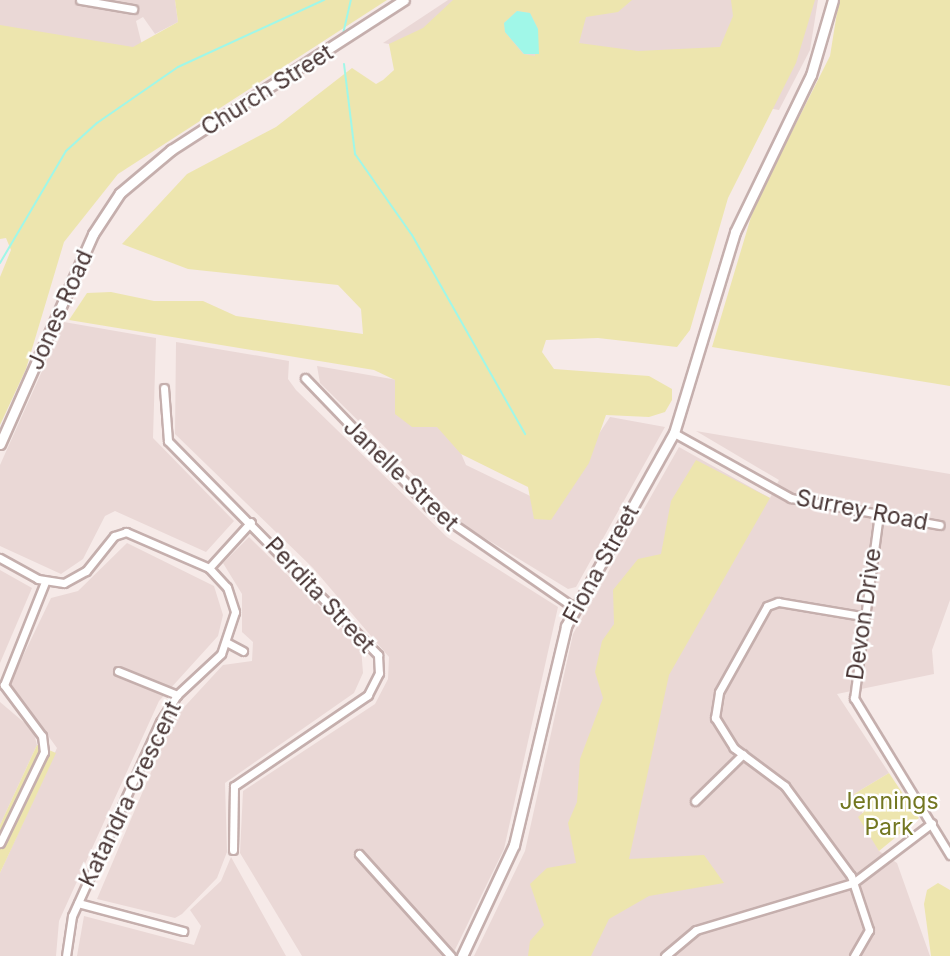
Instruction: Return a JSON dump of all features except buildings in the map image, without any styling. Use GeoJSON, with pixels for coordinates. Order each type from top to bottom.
{"type":"FeatureCollection","features":[{"type":"Feature","properties":{"kind":"street"},"geometry":{"type":"LineString","coordinates":[[80,0],[133,9]]}},
{"type":"Feature","properties":{"kind":"street","name":"Church Street"},"geometry":{"type":"LineString","coordinates":[[131,182],[404,0]]}},
{"type":"Feature","properties":{"kind":"street","name":"Fiona Street"},"geometry":{"type":"LineString","coordinates":[[463,956],[514,845],[557,652],[575,608],[674,433],[757,177],[811,75],[833,0]]}},
{"type":"Feature","properties":{"kind":"street","name":"Jones Road"},"geometry":{"type":"LineString","coordinates":[[0,444],[93,234],[131,182]]}},
{"type":"Feature","properties":{"kind":"street","name":"Janelle Street"},"geometry":{"type":"LineString","coordinates":[[305,378],[429,507],[575,608]]}},
{"type":"Feature","properties":{"kind":"street","name":"Perdita Street"},"geometry":{"type":"LineString","coordinates":[[164,388],[168,441],[372,644],[379,673],[368,695],[234,786],[233,850]]}},
{"type":"Feature","properties":{"kind":"street","name":"Surrey Road"},"geometry":{"type":"LineString","coordinates":[[674,433],[791,498],[940,525]]}},
{"type":"Feature","properties":{"kind":"street","name":"Devon Drive"},"geometry":{"type":"LineString","coordinates":[[879,514],[862,616],[854,698],[950,855]]}},
{"type":"Feature","properties":{"kind":"street"},"geometry":{"type":"LineString","coordinates":[[209,568],[251,522]]}},
{"type":"Feature","properties":{"kind":"street"},"geometry":{"type":"LineString","coordinates":[[0,558],[45,582],[76,579],[110,540],[126,532],[209,568],[232,598],[228,643],[243,651]]}},
{"type":"Feature","properties":{"kind":"street"},"geometry":{"type":"LineString","coordinates":[[0,843],[44,752],[42,736],[4,685],[45,582]]}},
{"type":"Feature","properties":{"kind":"street"},"geometry":{"type":"LineString","coordinates":[[854,956],[869,929],[853,883],[785,786],[720,733],[716,704],[767,606],[778,602],[862,616]]}},
{"type":"Feature","properties":{"kind":"street","name":"Katandra Crescent"},"geometry":{"type":"LineString","coordinates":[[66,956],[78,903],[177,695],[228,643]]}},
{"type":"Feature","properties":{"kind":"street"},"geometry":{"type":"LineString","coordinates":[[118,671],[177,695]]}},
{"type":"Feature","properties":{"kind":"street"},"geometry":{"type":"LineString","coordinates":[[695,801],[743,754]]}},
{"type":"Feature","properties":{"kind":"street"},"geometry":{"type":"LineString","coordinates":[[665,956],[696,930],[853,883],[932,823]]}},
{"type":"Feature","properties":{"kind":"street"},"geometry":{"type":"LineString","coordinates":[[359,854],[451,956]]}},
{"type":"Feature","properties":{"kind":"street"},"geometry":{"type":"LineString","coordinates":[[78,903],[183,931]]}},
{"type":"Feature","properties":{"kind":"shaded area"},"geometry":{"type":"Polygon","coordinates":[[[0,0],[175,0],[178,22],[155,34],[143,17],[136,21],[143,49],[0,36],[0,0]]]}},
{"type":"Feature","properties":{"kind":"shaded area"},"geometry":{"type":"Polygon","coordinates":[[[448,0],[818,0],[810,50],[779,110],[383,43],[448,0]]]}},
{"type":"Feature","properties":{"kind":"shaded area"},"geometry":{"type":"Polygon","coordinates":[[[64,322],[156,338],[153,438],[234,521],[206,552],[115,511],[105,516],[83,559],[61,574],[0,546],[0,465],[64,322]]]}},
{"type":"Feature","properties":{"kind":"shaded area"},"geometry":{"type":"Polygon","coordinates":[[[176,342],[289,361],[288,379],[296,390],[447,537],[558,607],[504,849],[452,956],[302,956],[240,853],[243,791],[375,704],[388,679],[389,657],[313,568],[175,434],[176,342]]]}},
{"type":"Feature","properties":{"kind":"shaded area"},"geometry":{"type":"Polygon","coordinates":[[[317,366],[432,386],[466,465],[551,506],[610,417],[665,427],[576,587],[568,589],[465,526],[320,383],[317,366]]]}},
{"type":"Feature","properties":{"kind":"shaded area"},"geometry":{"type":"Polygon","coordinates":[[[696,431],[950,474],[950,600],[932,650],[934,674],[837,694],[889,773],[854,794],[879,851],[897,863],[930,956],[474,956],[525,851],[573,634],[679,447],[770,498],[779,480],[696,431]]]}},
{"type":"Feature","properties":{"kind":"shaded area"},"geometry":{"type":"Polygon","coordinates":[[[249,537],[361,647],[363,673],[354,693],[225,783],[227,852],[217,878],[182,914],[175,918],[97,899],[174,718],[223,665],[252,661],[253,642],[242,632],[242,594],[223,563],[249,537]]]}},
{"type":"Feature","properties":{"kind":"shaded area"},"geometry":{"type":"Polygon","coordinates":[[[127,543],[214,586],[223,615],[218,636],[159,701],[59,921],[56,956],[0,956],[0,873],[57,748],[10,683],[51,598],[78,591],[127,543]]]}},
{"type":"Feature","properties":{"kind":"shaded area"},"geometry":{"type":"Polygon","coordinates":[[[0,570],[32,588],[0,663],[0,570]]]}},
{"type":"Feature","properties":{"kind":"shaded area"},"geometry":{"type":"Polygon","coordinates":[[[0,702],[33,730],[37,745],[0,825],[0,702]]]}},
{"type":"Feature","properties":{"kind":"shaded area"},"geometry":{"type":"Polygon","coordinates":[[[231,857],[286,956],[77,956],[84,916],[194,945],[201,926],[190,910],[221,881],[231,857]]]}},
{"type":"Feature","properties":{"kind":"green space"},"geometry":{"type":"Polygon","coordinates":[[[175,0],[387,0],[118,174],[64,242],[26,369],[0,425],[0,277],[11,250],[6,238],[0,239],[0,25],[133,47],[178,22],[175,0]]]}},
{"type":"Feature","properties":{"kind":"green space"},"geometry":{"type":"Polygon","coordinates":[[[453,0],[632,0],[618,12],[586,17],[579,43],[638,51],[720,47],[733,16],[731,0],[815,0],[796,63],[728,198],[690,330],[677,347],[598,338],[546,340],[542,352],[554,369],[649,376],[672,389],[672,400],[665,412],[649,417],[606,415],[589,463],[551,520],[534,519],[528,487],[461,454],[437,427],[412,427],[395,414],[395,380],[374,370],[69,320],[87,293],[111,292],[154,301],[203,301],[236,316],[363,334],[361,309],[338,285],[188,269],[122,244],[187,174],[276,127],[352,68],[376,84],[383,80],[394,70],[389,44],[423,28],[453,0]],[[517,11],[504,23],[505,32],[523,54],[535,56],[538,29],[530,13],[517,11]]]}},
{"type":"Feature","properties":{"kind":"green space"},"geometry":{"type":"Polygon","coordinates":[[[839,0],[950,0],[950,386],[712,347],[754,207],[830,56],[839,0]]]}},
{"type":"Feature","properties":{"kind":"green space"},"geometry":{"type":"Polygon","coordinates":[[[696,460],[770,498],[669,675],[629,859],[704,855],[724,883],[649,896],[609,919],[591,956],[528,956],[530,941],[544,925],[530,884],[547,868],[576,863],[568,823],[577,802],[580,759],[603,698],[595,672],[602,641],[614,624],[613,590],[638,559],[661,554],[671,501],[696,460]]]}},
{"type":"Feature","properties":{"kind":"green space"},"geometry":{"type":"Polygon","coordinates":[[[37,745],[56,753],[0,873],[0,825],[37,745]]]}},
{"type":"Feature","properties":{"kind":"green space","name":"Jennings Park"},"geometry":{"type":"Polygon","coordinates":[[[889,773],[919,818],[879,851],[858,817],[865,811],[854,794],[889,773]]]}},
{"type":"Feature","properties":{"kind":"green space"},"geometry":{"type":"Polygon","coordinates":[[[938,883],[950,890],[950,956],[931,956],[924,904],[927,890],[938,883]]]}},
{"type":"Feature","properties":{"kind":"water"},"geometry":{"type":"Polygon","coordinates":[[[517,11],[530,13],[538,29],[539,54],[524,54],[505,32],[504,23],[517,11]]]}},
{"type":"Feature","properties":{"kind":"waterway"},"geometry":{"type":"LineString","coordinates":[[0,263],[66,151],[97,123],[178,67],[324,0]]}},
{"type":"Feature","properties":{"kind":"waterway"},"geometry":{"type":"LineString","coordinates":[[343,34],[351,0]]}},
{"type":"Feature","properties":{"kind":"waterway"},"geometry":{"type":"LineString","coordinates":[[344,64],[355,154],[412,235],[525,434]]}}]}
